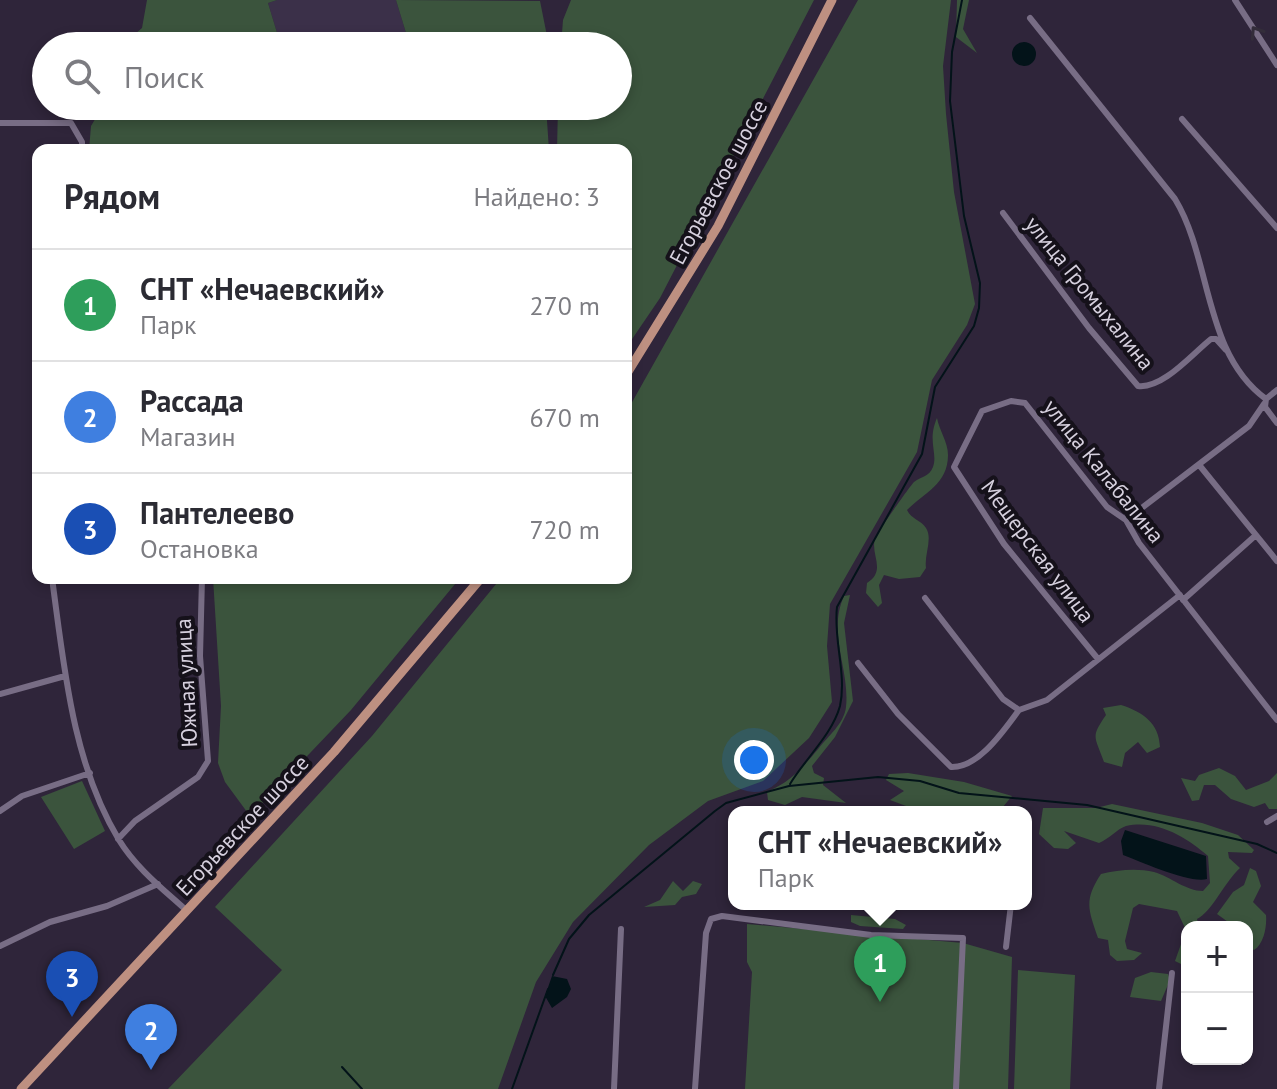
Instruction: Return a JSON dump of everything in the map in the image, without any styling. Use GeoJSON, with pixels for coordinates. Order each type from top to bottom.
{"type":"FeatureCollection","features":[{"type":"Feature","properties":{"kind":"main road","name":"Егорьевское шоссе"},"geometry":{"type":"LineString","coordinates":[[632,365],[718,226],[832,0]]}},
{"type":"Feature","properties":{"kind":"main road","name":"Егорьевское шоссе"},"geometry":{"type":"LineString","coordinates":[[21,1089],[354,729],[476,584]]}},
{"type":"Feature","properties":{"kind":"street"},"geometry":{"type":"LineString","coordinates":[[1235,0],[1277,65]]}},
{"type":"Feature","properties":{"kind":"street"},"geometry":{"type":"LineString","coordinates":[[1030,18],[1182,210],[1229,353],[1277,423]]}},
{"type":"Feature","properties":{"kind":"street"},"geometry":{"type":"LineString","coordinates":[[1182,119],[1277,228]]}},
{"type":"Feature","properties":{"kind":"street"},"geometry":{"type":"LineString","coordinates":[[0,123],[71,123],[79,134],[81,144]]}},
{"type":"Feature","properties":{"kind":"street","name":"улица Громыхалина"},"geometry":{"type":"LineString","coordinates":[[1003,213],[1089,328],[1138,386],[1148,386],[1165,376],[1211,339],[1216,339],[1229,353]]}},
{"type":"Feature","properties":{"kind":"street"},"geometry":{"type":"LineString","coordinates":[[1126,520],[1249,426],[1277,390]]}},
{"type":"Feature","properties":{"kind":"street","name":"улица Калабалина"},"geometry":{"type":"LineString","coordinates":[[955,462],[982,411],[995,404],[1021,401],[1107,507],[1126,520],[1277,720]]}},
{"type":"Feature","properties":{"kind":"street","name":"Мещерская улица"},"geometry":{"type":"LineString","coordinates":[[955,462],[955,469],[1004,544],[1098,659]]}},
{"type":"Feature","properties":{"kind":"street"},"geometry":{"type":"LineString","coordinates":[[1200,466],[1277,561]]}},
{"type":"Feature","properties":{"kind":"street"},"geometry":{"type":"LineString","coordinates":[[858,663],[898,714],[951,767],[971,760],[995,741],[1019,710],[1042,704],[1182,598],[1256,535]]}},
{"type":"Feature","properties":{"kind":"street"},"geometry":{"type":"LineString","coordinates":[[53,584],[65,676],[90,773],[118,839],[187,911]]}},
{"type":"Feature","properties":{"kind":"street","name":"Южная улица"},"geometry":{"type":"LineString","coordinates":[[118,839],[135,821],[198,777],[208,761],[200,656],[202,584]]}},
{"type":"Feature","properties":{"kind":"street"},"geometry":{"type":"LineString","coordinates":[[925,598],[1003,699],[1019,710]]}},
{"type":"Feature","properties":{"kind":"street"},"geometry":{"type":"LineString","coordinates":[[0,694],[65,676]]}},
{"type":"Feature","properties":{"kind":"street"},"geometry":{"type":"LineString","coordinates":[[0,811],[22,796],[90,773]]}},
{"type":"Feature","properties":{"kind":"street"},"geometry":{"type":"LineString","coordinates":[[1267,822],[1277,816]]}},
{"type":"Feature","properties":{"kind":"street"},"geometry":{"type":"LineString","coordinates":[[0,946],[50,922],[107,906],[158,884]]}},
{"type":"Feature","properties":{"kind":"street"},"geometry":{"type":"LineString","coordinates":[[1006,947],[1010,910]]}},
{"type":"Feature","properties":{"kind":"street"},"geometry":{"type":"LineString","coordinates":[[695,1089],[706,933],[711,919],[722,916],[871,935],[963,938],[956,1089]]}},
{"type":"Feature","properties":{"kind":"street"},"geometry":{"type":"LineString","coordinates":[[614,1089],[621,929]]}},
{"type":"Feature","properties":{"kind":"street"},"geometry":{"type":"LineString","coordinates":[[1159,1089],[1172,973]]}},
{"type":"Feature","properties":{"kind":"shaded area"},"geometry":{"type":"Polygon","coordinates":[[[277,0],[396,0],[406,32],[277,32],[268,3],[277,0]]]}},
{"type":"Feature","properties":{"kind":"shaded area"},"geometry":{"type":"Polygon","coordinates":[[[1024,42],[1033,45],[1036,54],[1033,63],[1024,66],[1015,63],[1012,54],[1015,45],[1024,42]]]}},
{"type":"Feature","properties":{"kind":"shaded area"},"geometry":{"type":"Polygon","coordinates":[[[1125,830],[1206,856],[1207,879],[1178,875],[1123,855],[1121,841],[1125,830]]]}},
{"type":"Feature","properties":{"kind":"shaded area"},"geometry":{"type":"Polygon","coordinates":[[[552,976],[567,979],[571,989],[567,997],[552,1008],[545,996],[552,976]]]}},
{"type":"Feature","properties":{"kind":"green space"},"geometry":{"type":"Polygon","coordinates":[[[147,0],[277,0],[268,3],[277,32],[137,32],[142,28],[147,0]]]}},
{"type":"Feature","properties":{"kind":"green space"},"geometry":{"type":"Polygon","coordinates":[[[396,0],[540,1],[546,32],[406,32],[396,0]]]}},
{"type":"Feature","properties":{"kind":"green space"},"geometry":{"type":"Polygon","coordinates":[[[571,0],[814,0],[660,298],[632,339],[632,144],[557,144],[558,120],[632,120],[632,32],[562,32],[571,0]]]}},
{"type":"Feature","properties":{"kind":"green space"},"geometry":{"type":"Polygon","coordinates":[[[858,0],[951,0],[943,66],[946,114],[954,192],[975,304],[967,325],[932,380],[917,452],[830,604],[827,646],[832,702],[809,738],[763,781],[708,801],[649,845],[573,922],[536,982],[498,1089],[168,1089],[282,970],[215,907],[372,736],[496,584],[632,584],[632,402],[858,0]]]}},
{"type":"Feature","properties":{"kind":"green space"},"geometry":{"type":"Polygon","coordinates":[[[957,0],[969,0],[963,29],[977,53],[956,37],[957,0]]]}},
{"type":"Feature","properties":{"kind":"green space"},"geometry":{"type":"Polygon","coordinates":[[[95,120],[547,120],[549,144],[90,144],[95,120]]]}},
{"type":"Feature","properties":{"kind":"green space"},"geometry":{"type":"Polygon","coordinates":[[[937,418],[948,450],[947,465],[940,481],[907,510],[928,532],[926,568],[920,577],[899,579],[884,575],[879,585],[882,603],[878,607],[866,593],[867,583],[877,568],[875,538],[914,482],[931,470],[937,418]]]}},
{"type":"Feature","properties":{"kind":"green space"},"geometry":{"type":"Polygon","coordinates":[[[213,584],[455,584],[351,710],[250,816],[225,782],[218,763],[221,706],[213,584]]]}},
{"type":"Feature","properties":{"kind":"green space"},"geometry":{"type":"Polygon","coordinates":[[[850,595],[844,623],[853,701],[835,737],[812,766],[814,773],[824,778],[823,785],[846,803],[802,797],[785,805],[768,800],[767,792],[802,768],[845,713],[845,679],[838,624],[844,596],[850,595]]]}},
{"type":"Feature","properties":{"kind":"green space"},"geometry":{"type":"Polygon","coordinates":[[[1121,705],[1136,711],[1153,725],[1160,747],[1147,753],[1138,742],[1125,753],[1122,767],[1104,762],[1096,742],[1096,733],[1106,715],[1103,708],[1121,705]]]}},
{"type":"Feature","properties":{"kind":"green space"},"geometry":{"type":"Polygon","coordinates":[[[1219,768],[1235,776],[1246,790],[1269,781],[1277,773],[1277,809],[1269,809],[1265,803],[1254,807],[1231,799],[1215,785],[1204,785],[1199,800],[1192,801],[1181,778],[1195,781],[1199,775],[1219,768]]]}},
{"type":"Feature","properties":{"kind":"green space"},"geometry":{"type":"Polygon","coordinates":[[[908,773],[964,782],[1012,796],[1004,806],[906,806],[890,800],[904,791],[886,780],[889,774],[908,773]]]}},
{"type":"Feature","properties":{"kind":"green space"},"geometry":{"type":"Polygon","coordinates":[[[82,781],[105,831],[74,849],[41,797],[82,781]]]}},
{"type":"Feature","properties":{"kind":"green space"},"geometry":{"type":"Polygon","coordinates":[[[1112,804],[1202,823],[1238,835],[1254,850],[1252,853],[1228,852],[1229,858],[1240,868],[1198,921],[1182,921],[1177,911],[1139,904],[1133,908],[1125,941],[1127,949],[1142,953],[1134,960],[1117,961],[1110,955],[1108,940],[1098,938],[1090,913],[1090,899],[1101,874],[1127,870],[1154,872],[1191,889],[1203,891],[1210,883],[1208,856],[1181,837],[1149,825],[1126,826],[1099,843],[1064,831],[1076,843],[1068,849],[1054,848],[1039,834],[1043,808],[1096,808],[1112,804]]]}},
{"type":"Feature","properties":{"kind":"green space"},"geometry":{"type":"Polygon","coordinates":[[[1250,868],[1256,871],[1261,886],[1253,902],[1266,915],[1266,924],[1260,944],[1254,950],[1253,921],[1227,921],[1217,914],[1233,892],[1244,885],[1250,868]]]}},
{"type":"Feature","properties":{"kind":"green space"},"geometry":{"type":"Polygon","coordinates":[[[673,881],[683,891],[693,881],[702,884],[696,894],[682,897],[675,905],[644,907],[660,900],[673,881]]]}},
{"type":"Feature","properties":{"kind":"green space"},"geometry":{"type":"Polygon","coordinates":[[[851,915],[895,919],[906,925],[903,929],[860,926],[851,922],[851,915]]]}},
{"type":"Feature","properties":{"kind":"green space"},"geometry":{"type":"Polygon","coordinates":[[[747,924],[963,943],[1012,957],[1008,1089],[745,1089],[752,972],[747,962],[747,924]]]}},
{"type":"Feature","properties":{"kind":"green space"},"geometry":{"type":"Polygon","coordinates":[[[1181,944],[1181,964],[1175,961],[1181,944]]]}},
{"type":"Feature","properties":{"kind":"green space"},"geometry":{"type":"Polygon","coordinates":[[[1018,970],[1075,975],[1070,1089],[1014,1089],[1018,970]]]}},
{"type":"Feature","properties":{"kind":"green space"},"geometry":{"type":"Polygon","coordinates":[[[1151,972],[1168,974],[1170,980],[1161,1001],[1130,997],[1135,978],[1151,972]]]}},
{"type":"Feature","properties":{"kind":"waterway"},"geometry":{"type":"LineString","coordinates":[[790,784],[825,737],[840,706],[842,682],[837,607],[922,454],[935,387],[974,326],[979,308],[980,283],[964,216],[950,101],[952,52],[962,0]]}},
{"type":"Feature","properties":{"kind":"waterway"},"geometry":{"type":"LineString","coordinates":[[553,975],[569,939],[589,915],[715,811],[726,803],[789,786],[878,777],[920,781],[959,793],[1087,805],[1257,844],[1277,853]]}},
{"type":"Feature","properties":{"kind":"waterway"},"geometry":{"type":"LineString","coordinates":[[512,1089],[548,989]]}},
{"type":"Feature","properties":{"kind":"waterway"},"geometry":{"type":"LineString","coordinates":[[342,1067],[362,1089]]}},
{"type":"Feature","properties":{"kind":"place","name":"СНТ «Нечаевский»"},"geometry":{"type":"Point","coordinates":[880,1002]}},
{"type":"Feature","properties":{"kind":"place","name":"Пантелеево"},"geometry":{"type":"Point","coordinates":[72,1017]}},
{"type":"Feature","properties":{"kind":"place","name":"Рассада"},"geometry":{"type":"Point","coordinates":[151,1070]}}]}
